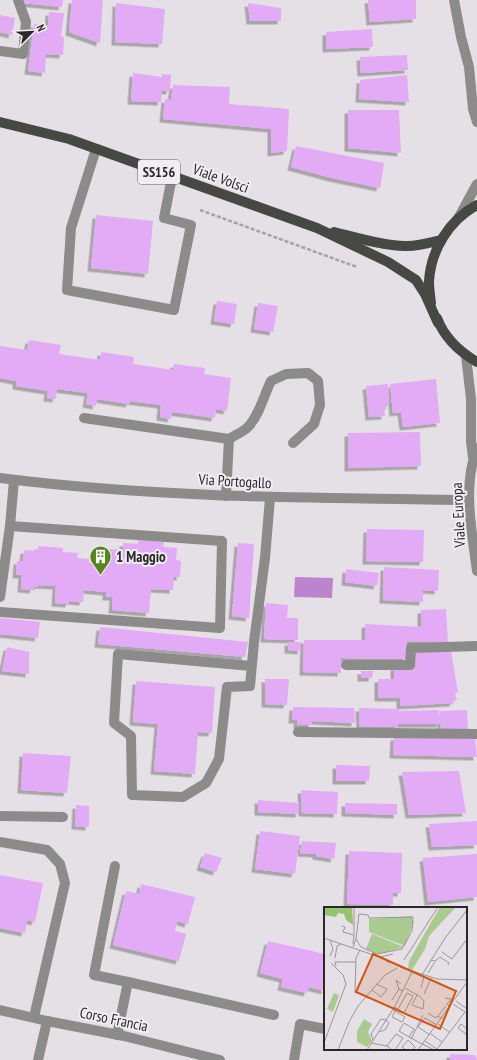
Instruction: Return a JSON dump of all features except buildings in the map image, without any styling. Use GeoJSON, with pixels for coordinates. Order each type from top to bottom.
{"type":"FeatureCollection","features":[{"type":"Feature","properties":{"kind":"main road","name":"Viale Volsci"},"geometry":{"type":"LineString","coordinates":[[0,122],[68,139],[317,228],[388,262],[416,280],[425,294],[438,323],[450,341],[466,356],[477,362]]}},
{"type":"Feature","properties":{"kind":"main road","name":"Viale Volsci"},"geometry":{"type":"LineString","coordinates":[[438,323],[431,303],[429,281],[432,260],[441,240],[449,228],[459,217],[477,205]]}},
{"type":"Feature","properties":{"kind":"main road","name":"Viale Volsci"},"geometry":{"type":"LineString","coordinates":[[317,228],[386,244],[405,246],[422,245],[441,240]]}},
{"type":"Feature","properties":{"kind":"street"},"geometry":{"type":"LineString","coordinates":[[0,51],[23,54],[26,22],[18,0]]}},
{"type":"Feature","properties":{"kind":"street"},"geometry":{"type":"LineString","coordinates":[[454,0],[461,37],[469,67],[474,110],[477,122]]}},
{"type":"Feature","properties":{"kind":"street"},"geometry":{"type":"LineString","coordinates":[[469,67],[477,82]]}},
{"type":"Feature","properties":{"kind":"street"},"geometry":{"type":"LineString","coordinates":[[96,149],[71,228],[67,290],[174,310],[191,225],[164,218],[172,177]]}},
{"type":"Feature","properties":{"kind":"street"},"geometry":{"type":"LineString","coordinates":[[459,217],[477,184]]}},
{"type":"Feature","properties":{"kind":"street","name":"Viale Europa"},"geometry":{"type":"LineString","coordinates":[[466,356],[471,399],[471,442],[475,453],[469,486],[469,500],[477,571]]}},
{"type":"Feature","properties":{"kind":"street"},"geometry":{"type":"LineString","coordinates":[[84,418],[229,439],[248,427],[258,412],[270,381],[286,374],[308,373],[318,381],[320,405],[314,424],[293,443]]}},
{"type":"Feature","properties":{"kind":"street"},"geometry":{"type":"LineString","coordinates":[[226,496],[229,439]]}},
{"type":"Feature","properties":{"kind":"street","name":"Via Portogallo"},"geometry":{"type":"LineString","coordinates":[[0,478],[133,491],[226,496],[270,498],[469,500]]}},
{"type":"Feature","properties":{"kind":"street"},"geometry":{"type":"LineString","coordinates":[[0,598],[10,526],[14,480]]}},
{"type":"Feature","properties":{"kind":"street"},"geometry":{"type":"LineString","coordinates":[[251,666],[118,654],[114,723],[131,736],[132,795],[183,797],[206,783],[219,759],[227,687],[250,686],[251,666],[265,558],[270,498]]}},
{"type":"Feature","properties":{"kind":"street"},"geometry":{"type":"LineString","coordinates":[[0,612],[220,628],[222,541],[10,526]]}},
{"type":"Feature","properties":{"kind":"street"},"geometry":{"type":"LineString","coordinates":[[346,665],[410,665],[411,648],[477,646]]}},
{"type":"Feature","properties":{"kind":"street"},"geometry":{"type":"LineString","coordinates":[[298,732],[477,734]]}},
{"type":"Feature","properties":{"kind":"street"},"geometry":{"type":"LineString","coordinates":[[0,816],[63,817]]}},
{"type":"Feature","properties":{"kind":"street"},"geometry":{"type":"LineString","coordinates":[[0,842],[47,850],[60,864],[65,883],[34,1017]]}},
{"type":"Feature","properties":{"kind":"street"},"geometry":{"type":"LineString","coordinates":[[115,866],[94,975],[274,1015]]}},
{"type":"Feature","properties":{"kind":"street"},"geometry":{"type":"LineString","coordinates":[[117,1034],[128,982]]}},
{"type":"Feature","properties":{"kind":"street","name":"Corso Francia"},"geometry":{"type":"LineString","coordinates":[[0,1010],[47,1021],[117,1034],[220,1060]]}},
{"type":"Feature","properties":{"kind":"street"},"geometry":{"type":"LineString","coordinates":[[38,1060],[47,1021]]}},
{"type":"Feature","properties":{"kind":"street"},"geometry":{"type":"LineString","coordinates":[[294,1060],[300,1024],[324,1029]]}},
{"type":"Feature","properties":{"kind":"path"},"geometry":{"type":"LineString","coordinates":[[194,207],[350,265],[362,268]]}},
{"type":"Feature","properties":{"kind":"shaded area"},"geometry":{"type":"Polygon","coordinates":[[[295,577],[333,578],[332,598],[294,597],[295,577]]]}},
{"type":"Feature","properties":{"kind":"place","name":"1 Maggio"},"geometry":{"type":"Point","coordinates":[101,576]}}]}
